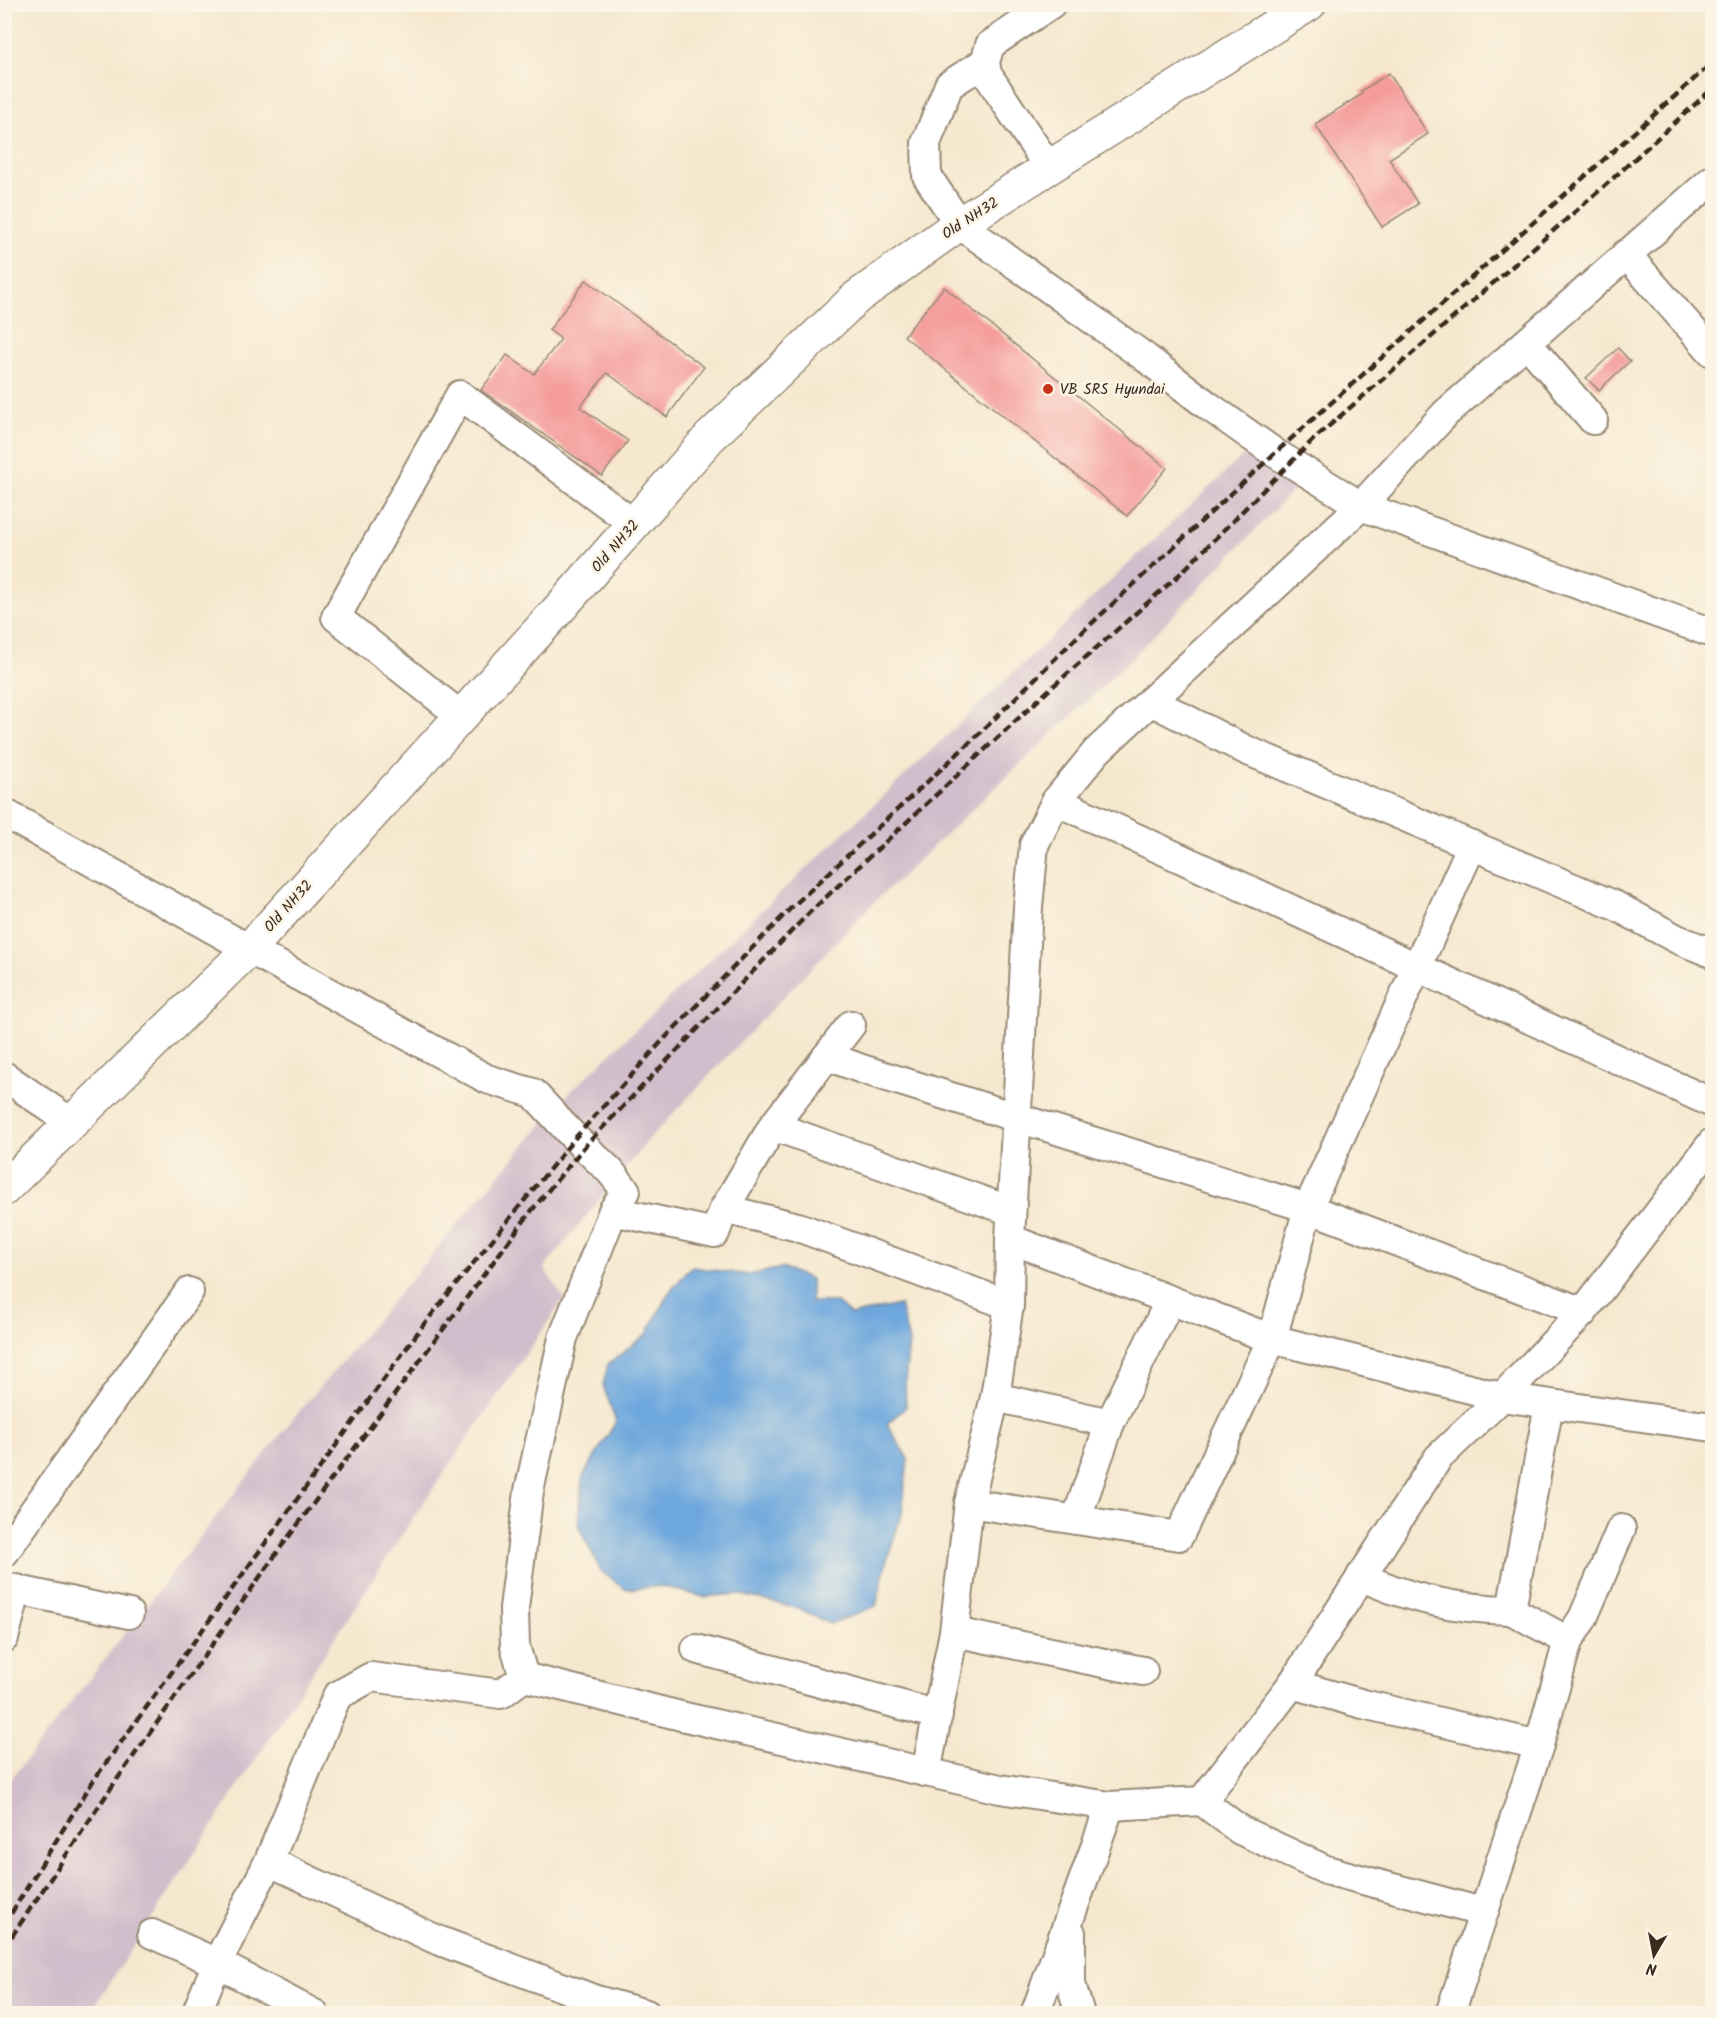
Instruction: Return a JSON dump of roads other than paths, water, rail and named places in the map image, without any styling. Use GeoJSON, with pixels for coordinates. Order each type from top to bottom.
{"type":"FeatureCollection","features":[{"type":"Feature","properties":{"kind":"main road","name":"Old NH32"},"geometry":{"type":"LineString","coordinates":[[4,1189],[249,949],[709,438],[857,297],[959,224],[1309,4]]}},
{"type":"Feature","properties":{"kind":"street"},"geometry":{"type":"LineString","coordinates":[[1049,168],[987,74],[985,62],[990,45],[1051,4]]}},
{"type":"Feature","properties":{"kind":"street"},"geometry":{"type":"LineString","coordinates":[[985,62],[949,85],[926,143],[927,176],[959,224],[1265,446],[1361,506],[1713,633]]}},
{"type":"Feature","properties":{"kind":"street"},"geometry":{"type":"LineString","coordinates":[[926,1772],[954,1632],[969,1503],[995,1397],[1009,1305],[1011,1211],[1028,907],[1034,845],[1056,801],[1097,751],[1361,506],[1446,413],[1713,180]]}},
{"type":"Feature","properties":{"kind":"street"},"geometry":{"type":"LineString","coordinates":[[1626,254],[1713,352]]}},
{"type":"Feature","properties":{"kind":"street"},"geometry":{"type":"LineString","coordinates":[[1527,343],[1593,420]]}},
{"type":"Feature","properties":{"kind":"street"},"geometry":{"type":"LineString","coordinates":[[461,716],[336,617],[460,395],[634,524]]}},
{"type":"Feature","properties":{"kind":"street"},"geometry":{"type":"LineString","coordinates":[[1151,701],[1246,750],[1616,906],[1677,939],[1713,953]]}},
{"type":"Feature","properties":{"kind":"street"},"geometry":{"type":"LineString","coordinates":[[1056,801],[1713,1103]]}},
{"type":"Feature","properties":{"kind":"street"},"geometry":{"type":"LineString","coordinates":[[6,816],[488,1078],[533,1093],[610,1171],[626,1191],[613,1211],[563,1338],[530,1491],[514,1608],[514,1646],[524,1677]]}},
{"type":"Feature","properties":{"kind":"street"},"geometry":{"type":"LineString","coordinates":[[969,1503],[1179,1536],[1272,1339],[1308,1208],[1472,844]]}},
{"type":"Feature","properties":{"kind":"street"},"geometry":{"type":"LineString","coordinates":[[613,1211],[715,1233],[724,1209],[772,1126],[851,1025]]}},
{"type":"Feature","properties":{"kind":"street"},"geometry":{"type":"LineString","coordinates":[[827,1056],[862,1069],[1308,1208],[1583,1312]]}},
{"type":"Feature","properties":{"kind":"street"},"geometry":{"type":"LineString","coordinates":[[4,1076],[72,1123]]}},
{"type":"Feature","properties":{"kind":"street"},"geometry":{"type":"LineString","coordinates":[[772,1126],[1011,1211]]}},
{"type":"Feature","properties":{"kind":"street"},"geometry":{"type":"LineString","coordinates":[[1202,1801],[1292,1683],[1437,1458],[1502,1397],[1583,1312],[1710,1151]]}},
{"type":"Feature","properties":{"kind":"street"},"geometry":{"type":"LineString","coordinates":[[724,1209],[798,1227],[1009,1305]]}},
{"type":"Feature","properties":{"kind":"street"},"geometry":{"type":"LineString","coordinates":[[1010,1239],[1272,1339],[1502,1397],[1713,1427]]}},
{"type":"Feature","properties":{"kind":"street"},"geometry":{"type":"LineString","coordinates":[[4,1553],[189,1292]]}},
{"type":"Feature","properties":{"kind":"street"},"geometry":{"type":"LineString","coordinates":[[1076,1520],[1110,1423],[1170,1300]]}},
{"type":"Feature","properties":{"kind":"street"},"geometry":{"type":"LineString","coordinates":[[995,1397],[1110,1423]]}},
{"type":"Feature","properties":{"kind":"street"},"geometry":{"type":"LineString","coordinates":[[1511,1611],[1549,1405]]}},
{"type":"Feature","properties":{"kind":"street"},"geometry":{"type":"LineString","coordinates":[[1450,2013],[1539,1745],[1568,1641],[1583,1618],[1621,1530]]}},
{"type":"Feature","properties":{"kind":"street"},"geometry":{"type":"LineString","coordinates":[[1361,1576],[1406,1596],[1454,1606],[1511,1611],[1568,1641]]}},
{"type":"Feature","properties":{"kind":"street"},"geometry":{"type":"LineString","coordinates":[[4,1638],[11,1588],[129,1614]]}},
{"type":"Feature","properties":{"kind":"street"},"geometry":{"type":"LineString","coordinates":[[954,1632],[1143,1671]]}},
{"type":"Feature","properties":{"kind":"street"},"geometry":{"type":"LineString","coordinates":[[696,1648],[938,1715]]}},
{"type":"Feature","properties":{"kind":"street"},"geometry":{"type":"LineString","coordinates":[[196,2013],[217,1963],[268,1863],[337,1696],[371,1677],[501,1694],[524,1677]]}},
{"type":"Feature","properties":{"kind":"street"},"geometry":{"type":"LineString","coordinates":[[524,1677],[681,1716],[1000,1789],[1110,1806],[1202,1801],[1240,1830],[1326,1869],[1482,1912]]}},
{"type":"Feature","properties":{"kind":"street"},"geometry":{"type":"LineString","coordinates":[[1292,1683],[1363,1704],[1539,1745]]}},
{"type":"Feature","properties":{"kind":"street"},"geometry":{"type":"LineString","coordinates":[[1035,2013],[1110,1806]]}},
{"type":"Feature","properties":{"kind":"street"},"geometry":{"type":"LineString","coordinates":[[268,1863],[435,1939],[596,2000],[646,2013]]}},
{"type":"Feature","properties":{"kind":"street"},"geometry":{"type":"LineString","coordinates":[[1071,1912],[1071,1984],[1080,2013]]}},
{"type":"Feature","properties":{"kind":"street"},"geometry":{"type":"LineString","coordinates":[[152,1934],[217,1963],[314,2013]]}},
{"type":"Feature","properties":{"kind":"water"},"geometry":{"type":"Polygon","coordinates":[[[691,1267],[749,1275],[782,1268],[811,1279],[811,1302],[836,1302],[851,1315],[900,1305],[909,1342],[905,1381],[906,1407],[887,1424],[908,1459],[902,1513],[886,1563],[876,1606],[830,1624],[800,1609],[738,1594],[703,1597],[663,1586],[625,1589],[601,1571],[578,1525],[582,1478],[616,1422],[603,1385],[608,1364],[647,1334],[668,1294],[691,1267]]]}},
{"type":"Feature","properties":{"kind":"railway"},"geometry":{"type":"LineString","coordinates":[[4,1925],[93,1781],[424,1324],[575,1138],[663,1040],[790,909],[981,732],[1076,638],[1275,453],[1712,63]]}},
{"type":"Feature","properties":{"kind":"railway"},"geometry":{"type":"LineString","coordinates":[[4,1948],[111,1788],[281,1547],[532,1210],[585,1146],[810,912],[1051,688],[1179,575],[1314,439],[1600,190],[1712,89]]}},
{"type":"Feature","properties":{"kind":"place","name":"VB SRS Hyundai"},"geometry":{"type":"Point","coordinates":[1048,389]}}]}
